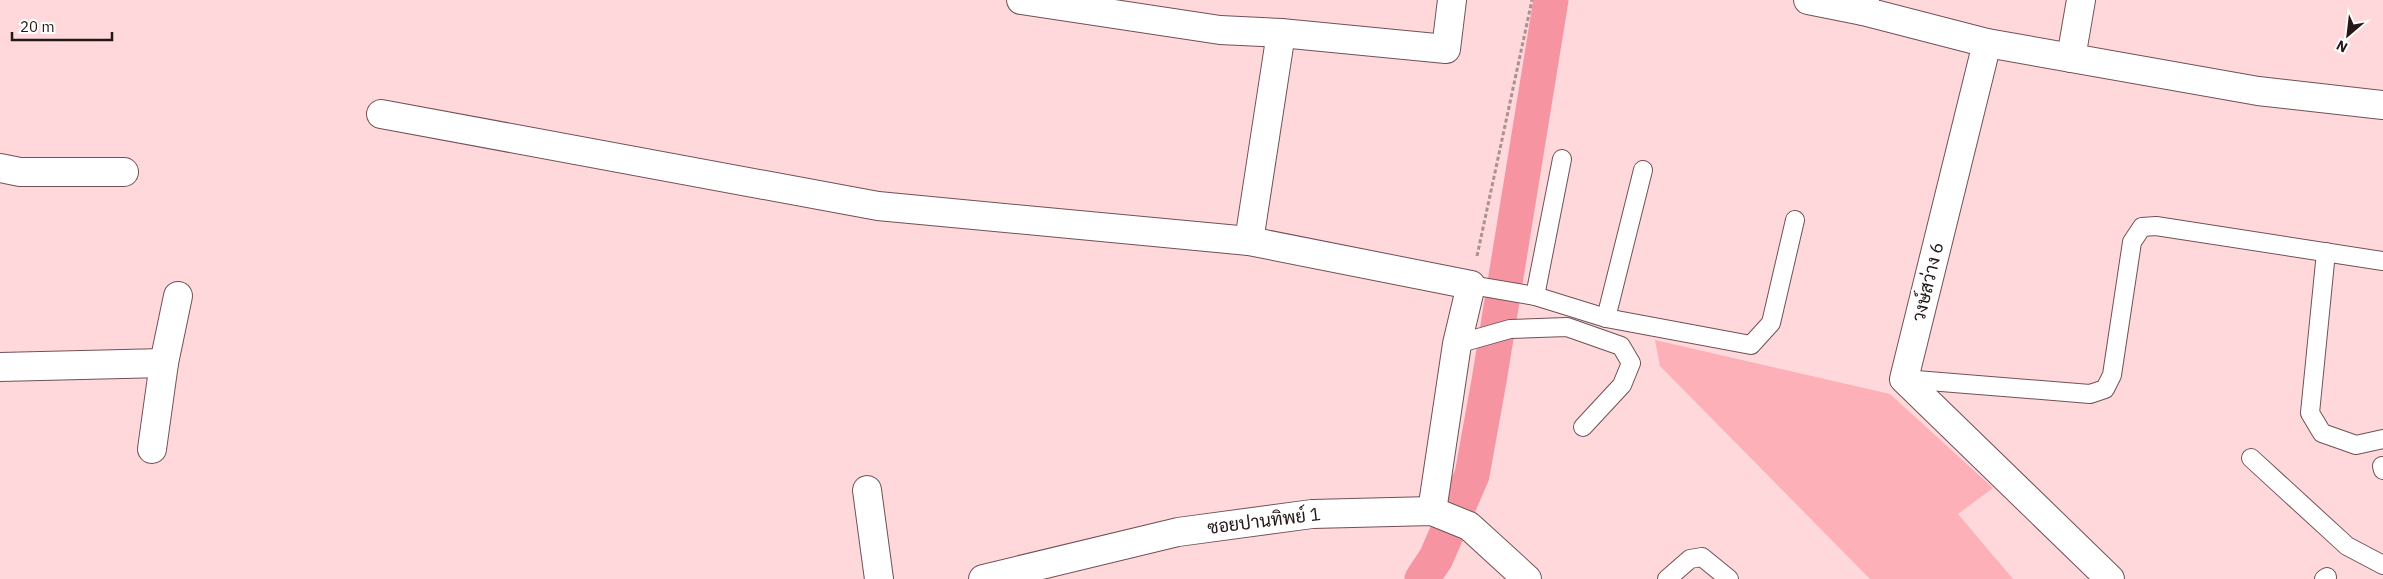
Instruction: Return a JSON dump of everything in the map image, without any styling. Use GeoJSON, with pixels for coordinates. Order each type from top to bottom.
{"type":"FeatureCollection","features":[{"type":"Feature","properties":{"kind":"street"},"geometry":{"type":"LineString","coordinates":[[1028,1],[1220,30],[1281,33],[1446,49],[1452,0]]}},
{"type":"Feature","properties":{"kind":"street"},"geometry":{"type":"LineString","coordinates":[[1808,0],[1864,6],[1987,43],[2258,91],[2383,105]]}},
{"type":"Feature","properties":{"kind":"street"},"geometry":{"type":"LineString","coordinates":[[2071,58],[2081,0]]}},
{"type":"Feature","properties":{"kind":"street"},"geometry":{"type":"LineString","coordinates":[[1249,241],[1281,33]]}},
{"type":"Feature","properties":{"kind":"street","name":"วงษ์สว่าง 6"},"geometry":{"type":"LineString","coordinates":[[1904,379],[1987,43]]}},
{"type":"Feature","properties":{"kind":"street"},"geometry":{"type":"LineString","coordinates":[[381,114],[878,206],[1249,241],[1482,288],[1470,339],[1438,513]]}},
{"type":"Feature","properties":{"kind":"street"},"geometry":{"type":"LineString","coordinates":[[0,168],[20,172],[124,172]]}},
{"type":"Feature","properties":{"kind":"street"},"geometry":{"type":"LineString","coordinates":[[152,449],[164,363],[178,296]]}},
{"type":"Feature","properties":{"kind":"street"},"geometry":{"type":"LineString","coordinates":[[0,367],[164,363]]}},
{"type":"Feature","properties":{"kind":"street"},"geometry":{"type":"LineString","coordinates":[[1904,379],[2110,579]]}},
{"type":"Feature","properties":{"kind":"street"},"geometry":{"type":"LineString","coordinates":[[867,490],[879,579]]}},
{"type":"Feature","properties":{"kind":"street","name":"ซอยปานทิพย์ 1"},"geometry":{"type":"LineString","coordinates":[[983,579],[1178,532],[1312,514],[1438,513],[1469,526],[1527,579]]}},
{"type":"Feature","properties":{"kind":"lane"},"geometry":{"type":"LineString","coordinates":[[1535,296],[1562,159]]}},
{"type":"Feature","properties":{"kind":"lane"},"geometry":{"type":"LineString","coordinates":[[1606,318],[1643,170]]}},
{"type":"Feature","properties":{"kind":"lane"},"geometry":{"type":"LineString","coordinates":[[1482,288],[1535,296],[1606,318],[1751,346],[1771,323],[1794,220]]}},
{"type":"Feature","properties":{"kind":"lane"},"geometry":{"type":"LineString","coordinates":[[1904,379],[2090,394],[2105,389],[2112,375],[2132,242],[2142,227],[2156,226],[2383,261]]}},
{"type":"Feature","properties":{"kind":"lane"},"geometry":{"type":"LineString","coordinates":[[2326,252],[2310,413],[2322,433],[2356,445],[2383,439]]}},
{"type":"Feature","properties":{"kind":"lane"},"geometry":{"type":"LineString","coordinates":[[1470,339],[1510,329],[1567,326],[1621,346],[1631,363],[1622,385],[1583,427]]}},
{"type":"Feature","properties":{"kind":"lane"},"geometry":{"type":"LineString","coordinates":[[2251,458],[2347,546],[2383,565]]}},
{"type":"Feature","properties":{"kind":"lane"},"geometry":{"type":"LineString","coordinates":[[1667,579],[1690,559],[1702,557],[1729,579]]}},
{"type":"Feature","properties":{"kind":"path"},"geometry":{"type":"LineString","coordinates":[[1482,288],[1532,0]]}},
{"type":"Feature","properties":{"kind":"shaded area"},"geometry":{"type":"Polygon","coordinates":[[[1655,340],[1890,394],[1993,488],[1958,514],[2013,579],[1870,579],[1660,366],[1655,340]]]}},
{"type":"Feature","properties":{"kind":"waterway"},"geometry":{"type":"LineString","coordinates":[[1422,579],[1436,558],[1472,475],[1551,0]]}}]}
